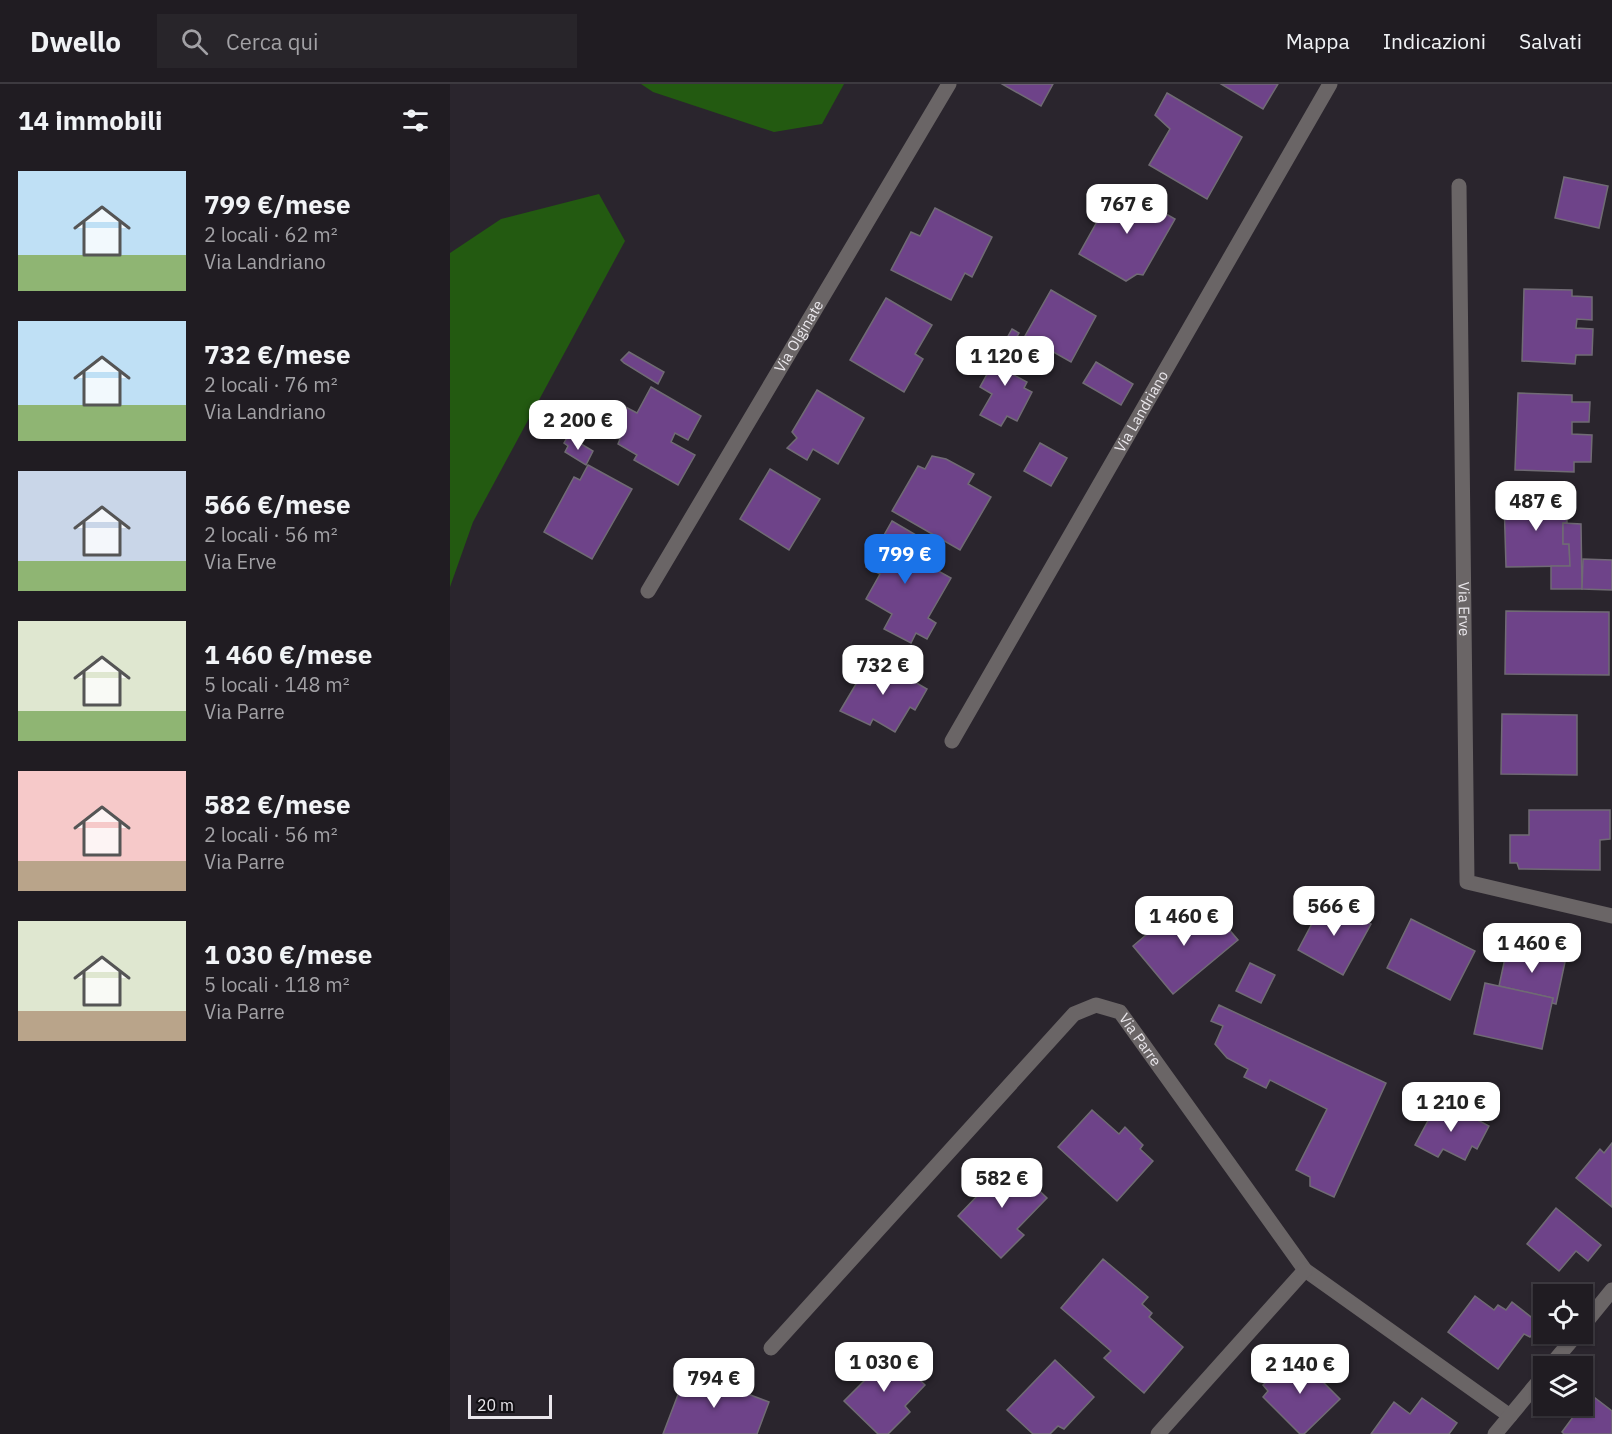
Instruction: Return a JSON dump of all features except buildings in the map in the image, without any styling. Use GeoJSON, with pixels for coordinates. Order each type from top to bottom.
{"type":"FeatureCollection","features":[{"type":"Feature","properties":{"kind":"street","name":"Via Olginate"},"geometry":{"type":"LineString","coordinates":[[648,591],[949,84]]}},
{"type":"Feature","properties":{"kind":"street","name":"Via Landriano"},"geometry":{"type":"LineString","coordinates":[[952,741],[1330,84]]}},
{"type":"Feature","properties":{"kind":"street","name":"Via Erve"},"geometry":{"type":"LineString","coordinates":[[1460,186],[1467,882],[1612,916]]}},
{"type":"Feature","properties":{"kind":"street","name":"Via Parre"},"geometry":{"type":"LineString","coordinates":[[771,1348],[1074,1014],[1096,1005],[1120,1011],[1305,1270],[1510,1416]]}},
{"type":"Feature","properties":{"kind":"street"},"geometry":{"type":"LineString","coordinates":[[1158,1434],[1305,1270]]}},
{"type":"Feature","properties":{"kind":"street"},"geometry":{"type":"LineString","coordinates":[[1593,1313],[1612,1290]]}},
{"type":"Feature","properties":{"kind":"street"},"geometry":{"type":"LineString","coordinates":[[1558,1356],[1569,1344]]}},
{"type":"Feature","properties":{"kind":"street"},"geometry":{"type":"LineString","coordinates":[[1495,1434],[1533,1388]]}},
{"type":"Feature","properties":{"kind":"green space"},"geometry":{"type":"Polygon","coordinates":[[[641,84],[844,84],[822,124],[774,132],[653,92],[641,84]]]}},
{"type":"Feature","properties":{"kind":"green space"},"geometry":{"type":"Polygon","coordinates":[[[599,194],[625,241],[473,522],[450,587],[450,253],[501,219],[599,194]]]}}]}
